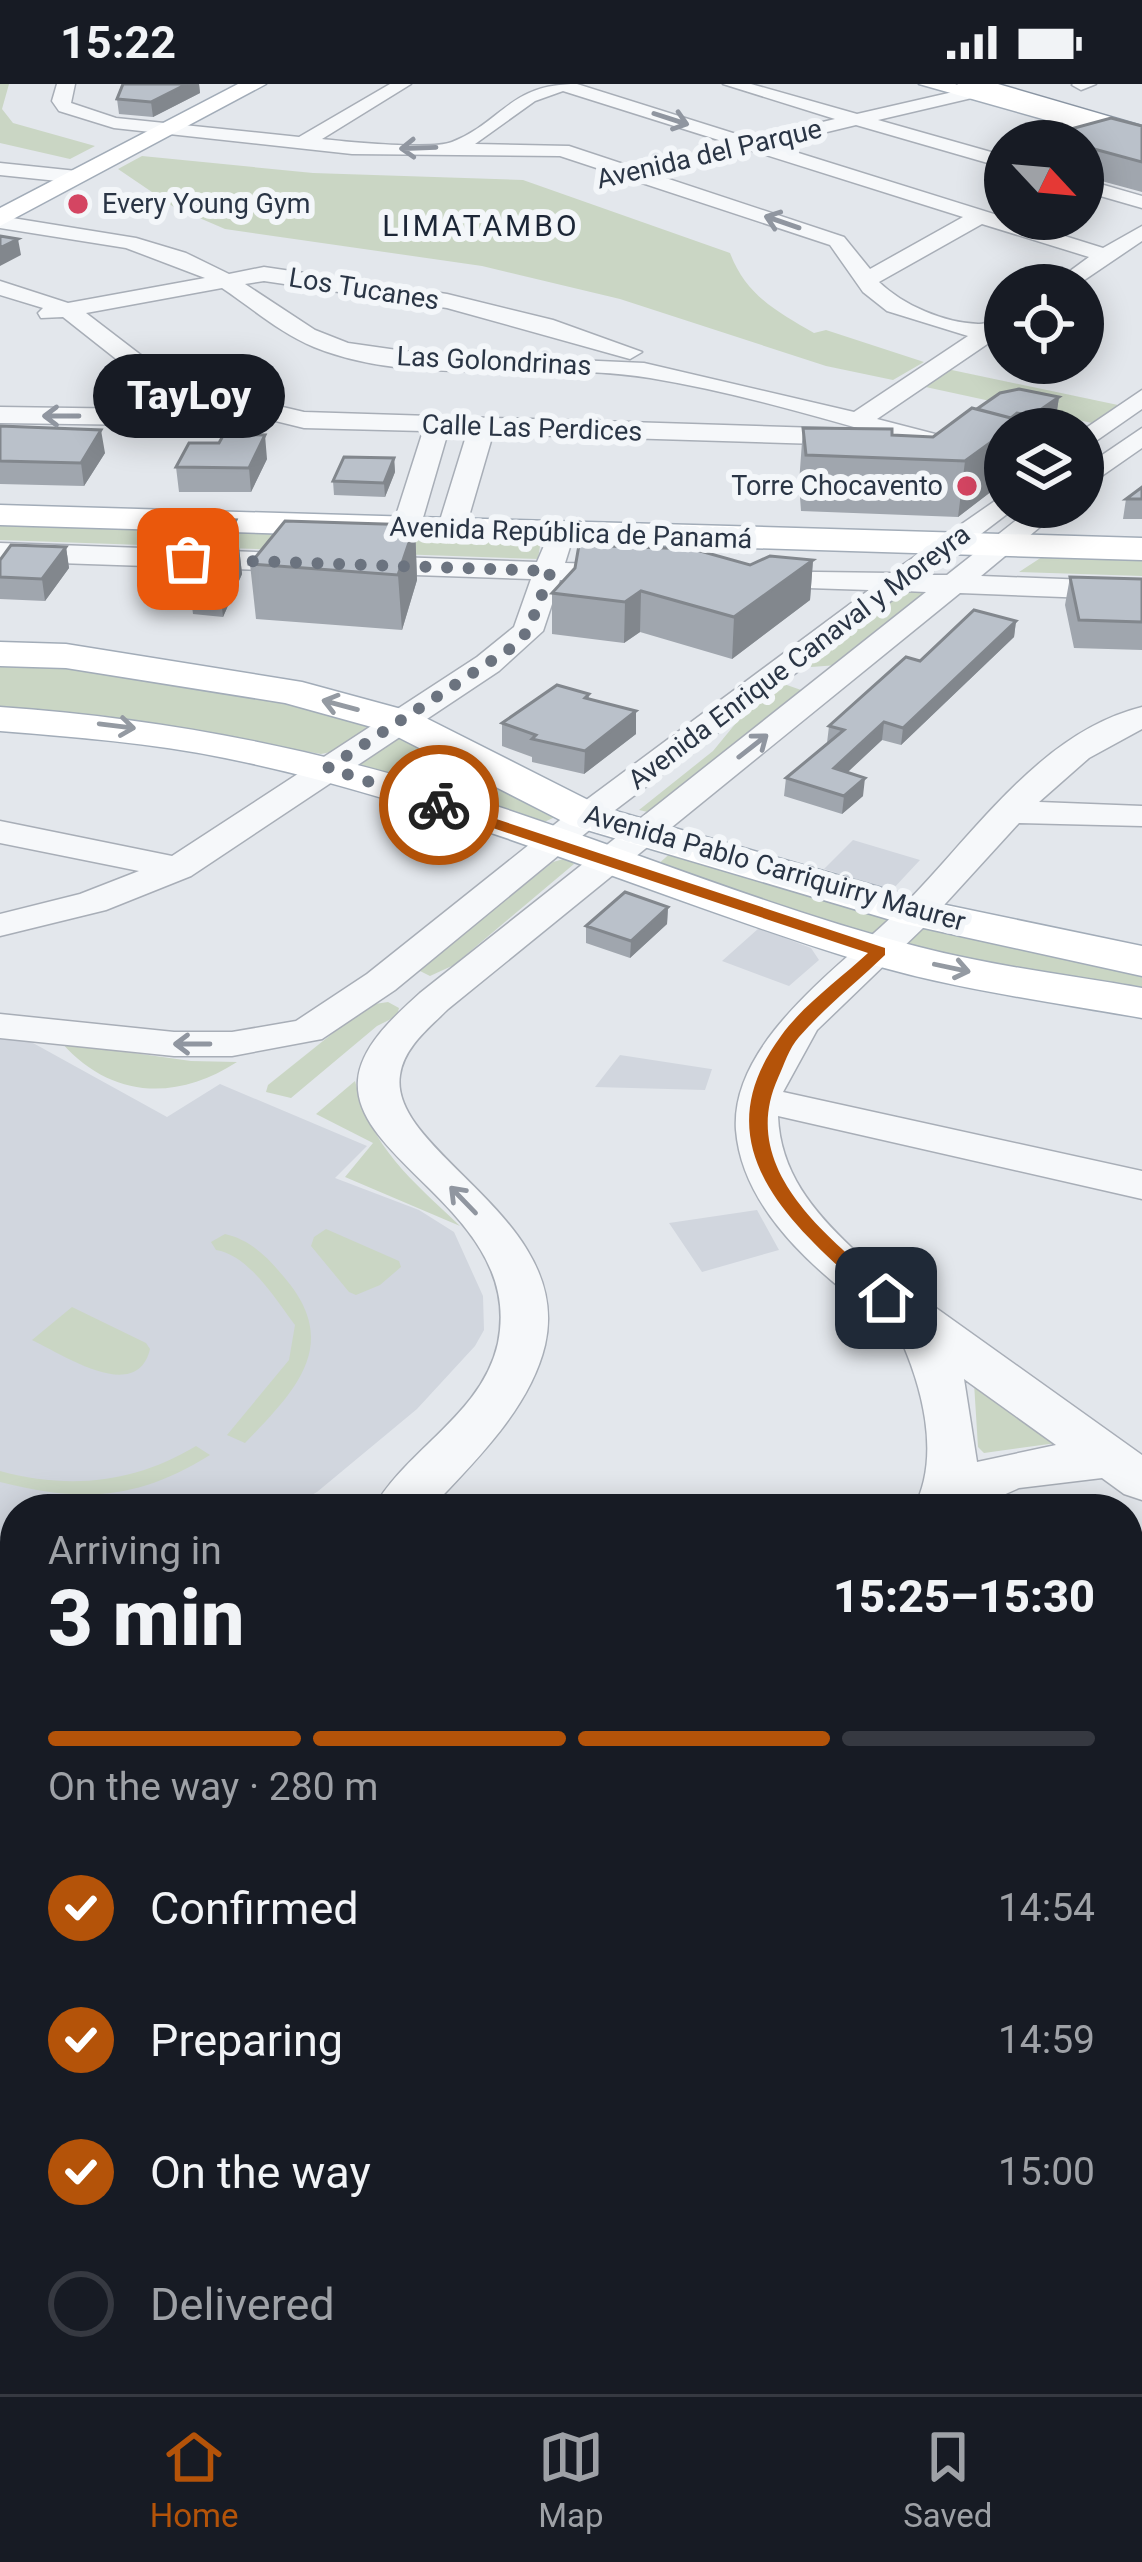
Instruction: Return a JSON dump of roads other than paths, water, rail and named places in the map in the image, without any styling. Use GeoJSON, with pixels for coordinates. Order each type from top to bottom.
{"type":"FeatureCollection","features":[{"type":"Feature","properties":{"kind":"highway"},"geometry":{"type":"LineString","coordinates":[[1033,84],[1142,112]]}},
{"type":"Feature","properties":{"kind":"highway"},"geometry":{"type":"LineString","coordinates":[[947,91],[1142,134]]}},
{"type":"Feature","properties":{"kind":"main road"},"geometry":{"type":"LineString","coordinates":[[157,128],[228,84]]}},
{"type":"Feature","properties":{"kind":"main road"},"geometry":{"type":"LineString","coordinates":[[0,204],[255,84]]}},
{"type":"Feature","properties":{"kind":"main road"},"geometry":{"type":"LineString","coordinates":[[0,220],[66,176]]}},
{"type":"Feature","properties":{"kind":"main road","name":"Avenida República de Panamá"},"geometry":{"type":"LineString","coordinates":[[0,501],[453,522],[960,537]]}},
{"type":"Feature","properties":{"kind":"main road","name":"Avenida República de Panamá"},"geometry":{"type":"LineString","coordinates":[[0,515],[408,520]]}},
{"type":"Feature","properties":{"kind":"main road","name":"Avenida República de Panamá"},"geometry":{"type":"LineString","coordinates":[[453,522],[560,533],[826,541],[960,537],[1000,528]]}},
{"type":"Feature","properties":{"kind":"main road","name":"Avenida República de Panamá"},"geometry":{"type":"LineString","coordinates":[[1021,528],[1142,549]]}},
{"type":"Feature","properties":{"kind":"main road","name":"Avenida República de Panamá"},"geometry":{"type":"LineString","coordinates":[[1039,528],[1142,535]]}},
{"type":"Feature","properties":{"kind":"main road"},"geometry":{"type":"LineString","coordinates":[[826,541],[873,556],[901,580]]}},
{"type":"Feature","properties":{"kind":"main road","name":"Avenida Pablo Carriquirry Maurer"},"geometry":{"type":"LineString","coordinates":[[0,654],[66,656],[288,692],[401,722],[570,830]]}},
{"type":"Feature","properties":{"kind":"main road","name":"Avenida Pablo Carriquirry Maurer"},"geometry":{"type":"LineString","coordinates":[[0,719],[115,725],[199,738],[328,768],[570,830],[880,951],[1142,1003]]}},
{"type":"Feature","properties":{"kind":"main road","name":"Avenida Pablo Carriquirry Maurer"},"geometry":{"type":"LineString","coordinates":[[623,848],[1142,962]]}},
{"type":"Feature","properties":{"kind":"street"},"geometry":{"type":"LineString","coordinates":[[302,143],[402,84]]}},
{"type":"Feature","properties":{"kind":"street"},"geometry":{"type":"LineString","coordinates":[[732,84],[984,156]]}},
{"type":"Feature","properties":{"kind":"street"},"geometry":{"type":"LineString","coordinates":[[459,146],[529,97],[561,85],[732,145],[1107,256]]}},
{"type":"Feature","properties":{"kind":"street"},"geometry":{"type":"LineString","coordinates":[[70,87],[62,105],[73,112],[157,128],[380,149],[562,150],[633,165],[837,241],[904,260]]}},
{"type":"Feature","properties":{"kind":"street","name":"Avenida del Parque"},"geometry":{"type":"LineString","coordinates":[[573,180],[947,91]]}},
{"type":"Feature","properties":{"kind":"street"},"geometry":{"type":"LineString","coordinates":[[0,169],[66,176]]}},
{"type":"Feature","properties":{"kind":"street"},"geometry":{"type":"LineString","coordinates":[[1104,190],[1142,202]]}},
{"type":"Feature","properties":{"kind":"street"},"geometry":{"type":"LineString","coordinates":[[867,280],[979,217]]}},
{"type":"Feature","properties":{"kind":"street","name":"Las Golondrinas"},"geometry":{"type":"LineString","coordinates":[[0,220],[126,241],[223,279],[309,336],[342,349],[429,359],[627,368],[704,380],[901,437],[984,455]]}},
{"type":"Feature","properties":{"kind":"street"},"geometry":{"type":"LineString","coordinates":[[1095,264],[1142,232]]}},
{"type":"Feature","properties":{"kind":"street"},"geometry":{"type":"LineString","coordinates":[[837,241],[859,261],[867,280],[899,307],[984,325]]}},
{"type":"Feature","properties":{"kind":"street","name":"Los Tucanes"},"geometry":{"type":"LineString","coordinates":[[40,298],[16,314],[70,312],[264,274],[419,296],[585,337],[704,380]]}},
{"type":"Feature","properties":{"kind":"street","name":"Calle Las Perdices"},"geometry":{"type":"LineString","coordinates":[[0,288],[70,312],[167,387],[304,420],[901,437]]}},
{"type":"Feature","properties":{"kind":"street"},"geometry":{"type":"LineString","coordinates":[[857,422],[984,336]]}},
{"type":"Feature","properties":{"kind":"street"},"geometry":{"type":"LineString","coordinates":[[541,364],[584,351],[585,337]]}},
{"type":"Feature","properties":{"kind":"street"},"geometry":{"type":"LineString","coordinates":[[133,416],[167,387]]}},
{"type":"Feature","properties":{"kind":"street"},"geometry":{"type":"LineString","coordinates":[[785,437],[802,422],[798,406]]}},
{"type":"Feature","properties":{"kind":"street"},"geometry":{"type":"LineString","coordinates":[[0,415],[304,420]]}},
{"type":"Feature","properties":{"kind":"street"},"geometry":{"type":"LineString","coordinates":[[1104,432],[1139,422]]}},
{"type":"Feature","properties":{"kind":"street"},"geometry":{"type":"LineString","coordinates":[[1104,459],[1139,422]]}},
{"type":"Feature","properties":{"kind":"street"},"geometry":{"type":"LineString","coordinates":[[408,520],[438,424]]}},
{"type":"Feature","properties":{"kind":"street"},"geometry":{"type":"LineString","coordinates":[[453,522],[482,426]]}},
{"type":"Feature","properties":{"kind":"street","name":"Avenida Enrique Canaval y Moreyra"},"geometry":{"type":"LineString","coordinates":[[414,1494],[476,1426],[514,1374],[525,1339],[526,1298],[493,1231],[402,1135],[376,1095],[384,1057],[404,1028],[434,1000],[957,584],[1007,528]]}},
{"type":"Feature","properties":{"kind":"street"},"geometry":{"type":"LineString","coordinates":[[0,925],[93,902],[178,868],[511,648],[528,631],[560,533]]}},
{"type":"Feature","properties":{"kind":"street","name":"Avenida Enrique Canaval y Moreyra"},"geometry":{"type":"LineString","coordinates":[[0,1025],[174,1044],[232,1044],[308,1031],[381,982],[570,830],[960,537]]}},
{"type":"Feature","properties":{"kind":"street","name":"Avenida República de Panamá"},"geometry":{"type":"LineString","coordinates":[[0,552],[656,574]]}},
{"type":"Feature","properties":{"kind":"street","name":"Avenida República de Panamá"},"geometry":{"type":"LineString","coordinates":[[723,577],[1142,591]]}},
{"type":"Feature","properties":{"kind":"street"},"geometry":{"type":"LineString","coordinates":[[784,671],[831,683]]}},
{"type":"Feature","properties":{"kind":"street"},"geometry":{"type":"LineString","coordinates":[[1126,1470],[850,1270],[801,1223],[758,1148],[760,1100],[788,1038],[1050,776],[1121,724],[1142,717]]}},
{"type":"Feature","properties":{"kind":"street"},"geometry":{"type":"LineString","coordinates":[[1050,776],[1058,797],[1084,814]]}},
{"type":"Feature","properties":{"kind":"street"},"geometry":{"type":"LineString","coordinates":[[1013,812],[1142,816]]}},
{"type":"Feature","properties":{"kind":"street"},"geometry":{"type":"LineString","coordinates":[[0,832],[178,868]]}},
{"type":"Feature","properties":{"kind":"street"},"geometry":{"type":"LineString","coordinates":[[93,902],[102,876],[99,851]]}},
{"type":"Feature","properties":{"kind":"street"},"geometry":{"type":"LineString","coordinates":[[381,982],[434,1000]]}},
{"type":"Feature","properties":{"kind":"street"},"geometry":{"type":"LineString","coordinates":[[760,1100],[1142,1185]]}},
{"type":"Feature","properties":{"kind":"street"},"geometry":{"type":"LineString","coordinates":[[758,1148],[787,1126],[840,1115]]}},
{"type":"Feature","properties":{"kind":"street"},"geometry":{"type":"LineString","coordinates":[[916,1322],[946,1390],[955,1442],[946,1494]]}},
{"type":"Feature","properties":{"kind":"street"},"geometry":{"type":"LineString","coordinates":[[963,1494],[1028,1466],[1126,1470]]}},
{"type":"Feature","properties":{"kind":"place","name":"Every Young Gym"},"geometry":{"type":"Point","coordinates":[78,204]}},
{"type":"Feature","properties":{"kind":"place","name":"Torre Chocavento"},"geometry":{"type":"Point","coordinates":[967,486]}},
{"type":"Feature","properties":{"kind":"place","name":"TayLoy"},"geometry":{"type":"Point","coordinates":[188,559]}},
{"type":"Feature","properties":{"kind":"district","name":"LIMATAMBO"},"geometry":{"type":"Point","coordinates":[481,225]}}]}
